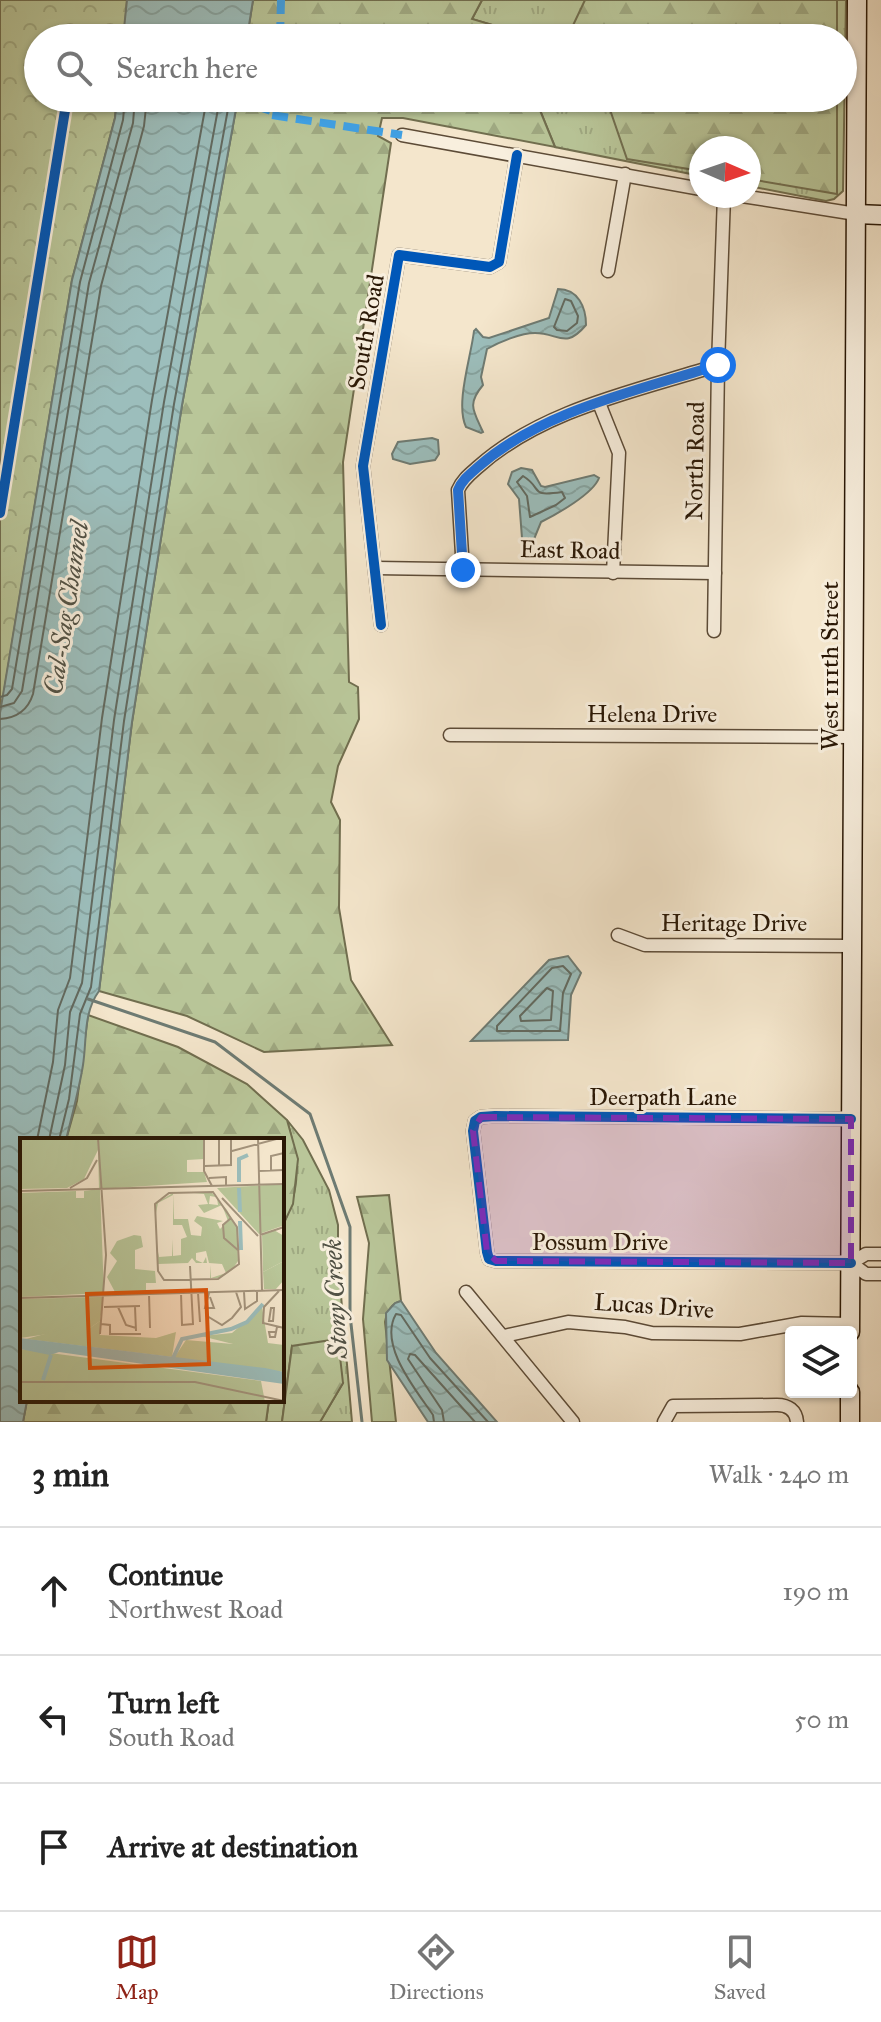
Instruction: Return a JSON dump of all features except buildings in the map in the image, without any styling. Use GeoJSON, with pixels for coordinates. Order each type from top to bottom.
{"type":"FeatureCollection","features":[{"type":"Feature","properties":{"kind":"main road","name":"West 111th Street"},"geometry":{"type":"LineString","coordinates":[[857,0],[857,24]]}},
{"type":"Feature","properties":{"kind":"main road","name":"West 111th Street"},"geometry":{"type":"LineString","coordinates":[[850,1326],[856,112]]}},
{"type":"Feature","properties":{"kind":"main road"},"geometry":{"type":"LineString","coordinates":[[856,214],[881,215]]}},
{"type":"Feature","properties":{"kind":"main road"},"geometry":{"type":"LineString","coordinates":[[850,1398],[850,1422]]}},
{"type":"Feature","properties":{"kind":"street"},"geometry":{"type":"LineString","coordinates":[[402,135],[689,187]]}},
{"type":"Feature","properties":{"kind":"street","name":"South Road"},"geometry":{"type":"LineString","coordinates":[[381,625],[363,466],[399,255],[490,267],[499,262],[517,155]]}},
{"type":"Feature","properties":{"kind":"street"},"geometry":{"type":"LineString","coordinates":[[608,271],[625,174]]}},
{"type":"Feature","properties":{"kind":"street"},"geometry":{"type":"LineString","coordinates":[[761,199],[856,214]]}},
{"type":"Feature","properties":{"kind":"street","name":"North Road"},"geometry":{"type":"LineString","coordinates":[[714,631],[724,208]]}},
{"type":"Feature","properties":{"kind":"street"},"geometry":{"type":"LineString","coordinates":[[463,570],[458,490],[463,481],[500,448],[529,430],[599,403],[718,365]]}},
{"type":"Feature","properties":{"kind":"street"},"geometry":{"type":"LineString","coordinates":[[599,403],[619,453],[613,573]]}},
{"type":"Feature","properties":{"kind":"street","name":"East Road"},"geometry":{"type":"LineString","coordinates":[[376,568],[715,573]]}},
{"type":"Feature","properties":{"kind":"street","name":"Helena Drive"},"geometry":{"type":"LineString","coordinates":[[450,735],[854,737]]}},
{"type":"Feature","properties":{"kind":"street","name":"Heritage Drive"},"geometry":{"type":"LineString","coordinates":[[618,935],[645,945],[852,946]]}},
{"type":"Feature","properties":{"kind":"street","name":"Deerpath Lane"},"geometry":{"type":"LineString","coordinates":[[475,1121],[481,1117],[495,1116],[851,1119]]}},
{"type":"Feature","properties":{"kind":"street","name":"Possum Drive"},"geometry":{"type":"LineString","coordinates":[[475,1121],[474,1140],[489,1259],[851,1263]]}},
{"type":"Feature","properties":{"kind":"street"},"geometry":{"type":"LineString","coordinates":[[881,1254],[866,1254],[851,1263],[866,1274],[881,1274]]}},
{"type":"Feature","properties":{"kind":"street"},"geometry":{"type":"LineString","coordinates":[[466,1292],[573,1422]]}},
{"type":"Feature","properties":{"kind":"street","name":"Lucas Drive"},"geometry":{"type":"LineString","coordinates":[[504,1336],[568,1322],[625,1327],[652,1333],[740,1334],[785,1326]]}},
{"type":"Feature","properties":{"kind":"street","name":"Lucas Drive"},"geometry":{"type":"LineString","coordinates":[[785,1326],[802,1323],[831,1326]]}},
{"type":"Feature","properties":{"kind":"street"},"geometry":{"type":"LineString","coordinates":[[664,1422],[673,1406],[783,1405],[793,1410],[797,1422]]}},
{"type":"Feature","properties":{"kind":"highlighted area"},"geometry":{"type":"Polygon","coordinates":[[[481,1117],[851,1119],[851,1263],[496,1261],[487,1252],[473,1131],[481,1117]]]}},
{"type":"Feature","properties":{"kind":"green space"},"geometry":{"type":"Polygon","coordinates":[[[0,0],[127,0],[125,24],[24,24],[24,112],[116,112],[72,280],[0,716],[0,0]]]}},
{"type":"Feature","properties":{"kind":"green space"},"geometry":{"type":"Polygon","coordinates":[[[253,0],[482,0],[472,19],[489,24],[249,24],[253,0]]]}},
{"type":"Feature","properties":{"kind":"green space"},"geometry":{"type":"Polygon","coordinates":[[[482,0],[846,0],[846,24],[489,24],[472,19],[482,0]]]}},
{"type":"Feature","properties":{"kind":"green space"},"geometry":{"type":"Polygon","coordinates":[[[585,0],[837,0],[837,24],[574,24],[585,0]]]}},
{"type":"Feature","properties":{"kind":"green space"},"geometry":{"type":"Polygon","coordinates":[[[235,112],[541,112],[555,147],[403,118],[382,118],[378,136],[391,143],[343,462],[349,682],[358,687],[359,719],[338,766],[331,802],[340,820],[339,908],[351,980],[392,1045],[264,1052],[187,1016],[99,991],[132,722],[182,405],[235,112]]]}},
{"type":"Feature","properties":{"kind":"green space"},"geometry":{"type":"Polygon","coordinates":[[[541,112],[844,112],[843,191],[834,199],[826,201],[761,188],[761,136],[689,136],[689,174],[555,147],[541,112]]]}},
{"type":"Feature","properties":{"kind":"green space"},"geometry":{"type":"Polygon","coordinates":[[[611,112],[837,112],[837,194],[761,181],[761,136],[689,136],[689,169],[627,159],[611,112]]]}},
{"type":"Feature","properties":{"kind":"green space"},"geometry":{"type":"Polygon","coordinates":[[[88,1015],[178,1047],[247,1084],[287,1120],[298,1159],[293,1204],[284,1223],[284,1138],[67,1138],[77,1101],[88,1015]]]}},
{"type":"Feature","properties":{"kind":"green space"},"geometry":{"type":"Polygon","coordinates":[[[287,1120],[303,1140],[329,1190],[338,1225],[338,1261],[352,1422],[320,1422],[343,1383],[292,1346],[282,1422],[266,1422],[269,1402],[284,1402],[284,1222],[296,1186],[294,1149],[287,1120]]]}},
{"type":"Feature","properties":{"kind":"green space"},"geometry":{"type":"Polygon","coordinates":[[[389,1195],[401,1301],[390,1308],[385,1322],[396,1422],[372,1422],[363,1319],[369,1243],[357,1197],[389,1195]]]}},
{"type":"Feature","properties":{"kind":"green space"},"geometry":{"type":"Polygon","coordinates":[[[338,1339],[343,1383],[320,1422],[282,1422],[292,1346],[338,1339]]]}},
{"type":"Feature","properties":{"kind":"green space"},"geometry":{"type":"Polygon","coordinates":[[[27,1402],[269,1402],[266,1422],[23,1422],[27,1402]]]}},
{"type":"Feature","properties":{"kind":"water"},"geometry":{"type":"Polygon","coordinates":[[[127,0],[253,0],[249,24],[124,24],[127,0]]]}},
{"type":"Feature","properties":{"kind":"water","name":"Cal-Sag Channel"},"geometry":{"type":"Polygon","coordinates":[[[116,112],[235,112],[182,405],[132,722],[99,991],[88,1017],[81,1074],[66,1138],[20,1138],[20,1402],[27,1402],[23,1422],[0,1422],[0,713],[72,280],[116,112]]]}},
{"type":"Feature","properties":{"kind":"water"},"geometry":{"type":"Polygon","coordinates":[[[558,289],[571,292],[580,300],[586,325],[567,339],[529,333],[487,349],[481,377],[483,385],[473,402],[483,432],[466,427],[463,393],[474,331],[476,329],[483,337],[489,338],[549,318],[558,289]]]}},
{"type":"Feature","properties":{"kind":"water"},"geometry":{"type":"Polygon","coordinates":[[[438,440],[439,454],[435,460],[410,464],[393,459],[398,442],[438,440]]]}},
{"type":"Feature","properties":{"kind":"water"},"geometry":{"type":"Polygon","coordinates":[[[521,468],[532,470],[541,486],[545,487],[594,475],[599,478],[582,497],[541,522],[532,544],[522,538],[519,499],[508,484],[512,472],[521,468]]]}},
{"type":"Feature","properties":{"kind":"water"},"geometry":{"type":"Polygon","coordinates":[[[568,956],[581,973],[571,995],[568,1040],[471,1041],[549,960],[568,956]]]}},
{"type":"Feature","properties":{"kind":"water"},"geometry":{"type":"Polygon","coordinates":[[[401,1301],[436,1353],[497,1422],[428,1422],[387,1360],[386,1313],[401,1301]]]}},
{"type":"Feature","properties":{"kind":"waterway","name":"Stony Creek"},"geometry":{"type":"LineString","coordinates":[[88,999],[215,1042],[310,1114],[350,1227],[350,1315],[362,1422]]}},
{"type":"Feature","properties":{"kind":"marked path"},"geometry":{"type":"LineString","coordinates":[[280,24],[281,0]]}},
{"type":"Feature","properties":{"kind":"marked path"},"geometry":{"type":"LineString","coordinates":[[266,112],[402,135]]}},
{"type":"Feature","properties":{"kind":"cycle path"},"geometry":{"type":"LineString","coordinates":[[0,513],[65,112]]}},
{"type":"Feature","properties":{"kind":"cycle path"},"geometry":{"type":"LineString","coordinates":[[381,625],[363,466],[399,255],[490,267],[499,262],[517,155]]}},
{"type":"Feature","properties":{"kind":"cycle path"},"geometry":{"type":"LineString","coordinates":[[851,1119],[495,1116],[481,1117],[475,1121],[473,1131],[489,1259],[851,1263]]}},
{"type":"Feature","properties":{"kind":"route"},"geometry":{"type":"LineString","coordinates":[[463,570],[458,490],[463,481],[500,448],[529,430],[599,403],[718,365]]}}]}
